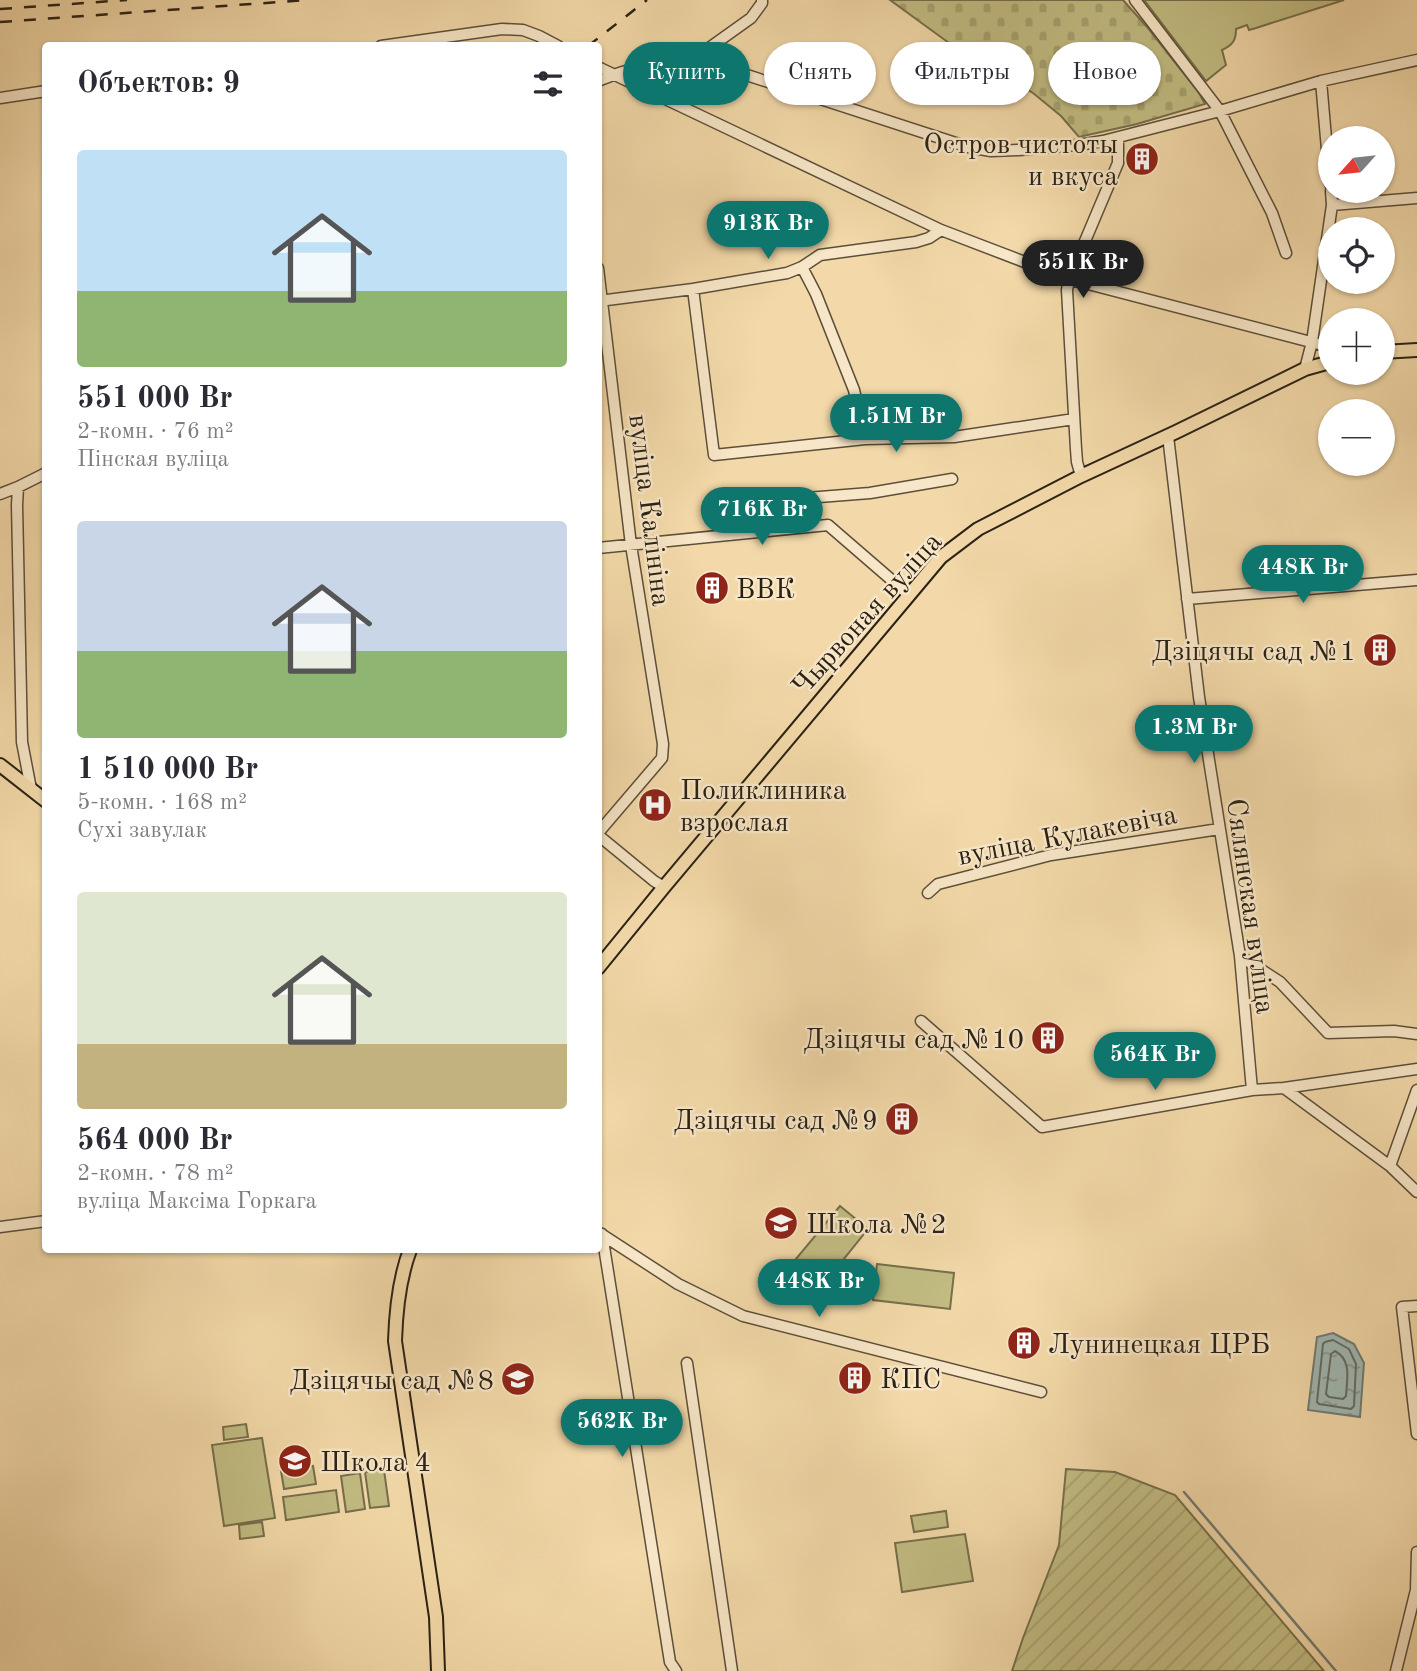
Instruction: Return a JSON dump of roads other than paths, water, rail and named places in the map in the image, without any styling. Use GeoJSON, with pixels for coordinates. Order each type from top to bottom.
{"type":"FeatureCollection","features":[{"type":"Feature","properties":{"kind":"main road"},"geometry":{"type":"LineString","coordinates":[[1395,351],[1417,350]]}},
{"type":"Feature","properties":{"kind":"main road","name":"Чырвоная вуліца"},"geometry":{"type":"LineString","coordinates":[[602,963],[941,557],[978,529],[1081,476],[1318,366]]}},
{"type":"Feature","properties":{"kind":"main road"},"geometry":{"type":"LineString","coordinates":[[0,765],[42,798]]}},
{"type":"Feature","properties":{"kind":"main road"},"geometry":{"type":"LineString","coordinates":[[409,1253],[398,1297],[395,1341],[436,1617],[438,1671]]}},
{"type":"Feature","properties":{"kind":"street"},"geometry":{"type":"LineString","coordinates":[[717,42],[751,18],[762,0]]}},
{"type":"Feature","properties":{"kind":"street"},"geometry":{"type":"LineString","coordinates":[[1135,0],[1220,111],[1272,213],[1286,253]]}},
{"type":"Feature","properties":{"kind":"street"},"geometry":{"type":"LineString","coordinates":[[409,42],[502,29],[523,30],[550,42]]}},
{"type":"Feature","properties":{"kind":"street"},"geometry":{"type":"LineString","coordinates":[[750,76],[968,147],[991,151],[1078,145],[1118,138],[1321,81],[1417,60]]}},
{"type":"Feature","properties":{"kind":"street"},"geometry":{"type":"LineString","coordinates":[[602,69],[941,230],[1069,279],[1318,344]]}},
{"type":"Feature","properties":{"kind":"street"},"geometry":{"type":"LineString","coordinates":[[602,79],[623,72]]}},
{"type":"Feature","properties":{"kind":"street"},"geometry":{"type":"LineString","coordinates":[[1321,81],[1325,126]]}},
{"type":"Feature","properties":{"kind":"street"},"geometry":{"type":"LineString","coordinates":[[0,98],[42,92]]}},
{"type":"Feature","properties":{"kind":"street"},"geometry":{"type":"LineString","coordinates":[[1081,476],[1077,462],[1074,419],[1069,279],[1118,163],[1118,138]]}},
{"type":"Feature","properties":{"kind":"street"},"geometry":{"type":"LineString","coordinates":[[1306,369],[1332,205],[1417,198]]}},
{"type":"Feature","properties":{"kind":"street"},"geometry":{"type":"LineString","coordinates":[[602,301],[787,273],[820,255],[916,242],[941,230]]}},
{"type":"Feature","properties":{"kind":"street"},"geometry":{"type":"LineString","coordinates":[[802,267],[816,294],[854,390],[865,439]]}},
{"type":"Feature","properties":{"kind":"street"},"geometry":{"type":"LineString","coordinates":[[693,289],[714,455],[865,439],[954,437],[1074,419]]}},
{"type":"Feature","properties":{"kind":"street","name":"вуліца Калініна"},"geometry":{"type":"LineString","coordinates":[[602,317],[631,545],[663,744],[662,758],[602,829]]}},
{"type":"Feature","properties":{"kind":"street","name":"Сялянская вуліца"},"geometry":{"type":"LineString","coordinates":[[1168,436],[1199,697],[1240,956],[1252,1090]]}},
{"type":"Feature","properties":{"kind":"street"},"geometry":{"type":"LineString","coordinates":[[0,494],[42,475]]}},
{"type":"Feature","properties":{"kind":"street"},"geometry":{"type":"LineString","coordinates":[[730,535],[729,504],[870,493],[952,479]]}},
{"type":"Feature","properties":{"kind":"street"},"geometry":{"type":"LineString","coordinates":[[18,487],[22,742],[31,789]]}},
{"type":"Feature","properties":{"kind":"street"},"geometry":{"type":"LineString","coordinates":[[602,548],[828,525],[909,596]]}},
{"type":"Feature","properties":{"kind":"street"},"geometry":{"type":"LineString","coordinates":[[1187,599],[1417,580]]}},
{"type":"Feature","properties":{"kind":"street","name":"вуліца Кулакевіча"},"geometry":{"type":"LineString","coordinates":[[928,893],[939,884],[1051,855],[1219,829]]}},
{"type":"Feature","properties":{"kind":"street"},"geometry":{"type":"LineString","coordinates":[[602,837],[664,887]]}},
{"type":"Feature","properties":{"kind":"street"},"geometry":{"type":"LineString","coordinates":[[1240,956],[1279,982],[1328,1033],[1394,1031],[1417,1034]]}},
{"type":"Feature","properties":{"kind":"street"},"geometry":{"type":"LineString","coordinates":[[921,1021],[1042,1127],[1252,1090],[1417,1069]]}},
{"type":"Feature","properties":{"kind":"street"},"geometry":{"type":"LineString","coordinates":[[1284,1088],[1390,1166],[1417,1192]]}},
{"type":"Feature","properties":{"kind":"street"},"geometry":{"type":"LineString","coordinates":[[1390,1166],[1417,1090]]}},
{"type":"Feature","properties":{"kind":"street"},"geometry":{"type":"LineString","coordinates":[[0,1227],[42,1221]]}},
{"type":"Feature","properties":{"kind":"street"},"geometry":{"type":"LineString","coordinates":[[602,1234],[678,1284],[743,1316],[1041,1392]]}},
{"type":"Feature","properties":{"kind":"street"},"geometry":{"type":"LineString","coordinates":[[602,1245],[670,1662],[676,1671]]}},
{"type":"Feature","properties":{"kind":"street"},"geometry":{"type":"LineString","coordinates":[[1417,1306],[1402,1307],[1417,1434]]}},
{"type":"Feature","properties":{"kind":"street"},"geometry":{"type":"LineString","coordinates":[[687,1363],[732,1671]]}},
{"type":"Feature","properties":{"kind":"street"},"geometry":{"type":"LineString","coordinates":[[1396,1671],[1416,1590],[1417,1552]]}},
{"type":"Feature","properties":{"kind":"water"},"geometry":{"type":"Polygon","coordinates":[[[1333,1333],[1354,1344],[1364,1363],[1360,1417],[1308,1410],[1317,1337],[1333,1333]]]}},
{"type":"Feature","properties":{"kind":"waterway"},"geometry":{"type":"LineString","coordinates":[[1184,1492],[1336,1671]]}},
{"type":"Feature","properties":{"kind":"railway"},"geometry":{"type":"LineString","coordinates":[[0,9],[127,0]]}},
{"type":"Feature","properties":{"kind":"railway"},"geometry":{"type":"LineString","coordinates":[[0,22],[307,0]]}},
{"type":"Feature","properties":{"kind":"railway"},"geometry":{"type":"LineString","coordinates":[[593,42],[647,0]]}},
{"type":"Feature","properties":{"kind":"place","name":"Остров чистоты и вкуса"},"geometry":{"type":"Point","coordinates":[1142,159]}},
{"type":"Feature","properties":{"kind":"place","name":"ВВК"},"geometry":{"type":"Point","coordinates":[712,588]}},
{"type":"Feature","properties":{"kind":"place","name":"Дзіцячы сад №1"},"geometry":{"type":"Point","coordinates":[1380,650]}},
{"type":"Feature","properties":{"kind":"place","name":"Поликлиника взрослая"},"geometry":{"type":"Point","coordinates":[655,805]}},
{"type":"Feature","properties":{"kind":"place","name":"Дзіцячы сад №10"},"geometry":{"type":"Point","coordinates":[1048,1038]}},
{"type":"Feature","properties":{"kind":"place","name":"Дзіцячы сад №9"},"geometry":{"type":"Point","coordinates":[902,1119]}},
{"type":"Feature","properties":{"kind":"place","name":"Школа №2"},"geometry":{"type":"Point","coordinates":[781,1223]}},
{"type":"Feature","properties":{"kind":"place","name":"Лунинецкая ЦРБ"},"geometry":{"type":"Point","coordinates":[1024,1343]}},
{"type":"Feature","properties":{"kind":"place","name":"КПС"},"geometry":{"type":"Point","coordinates":[855,1378]}},
{"type":"Feature","properties":{"kind":"place","name":"Дзіцячы сад №8"},"geometry":{"type":"Point","coordinates":[518,1379]}},
{"type":"Feature","properties":{"kind":"place","name":"Школа 4"},"geometry":{"type":"Point","coordinates":[295,1461]}}]}
